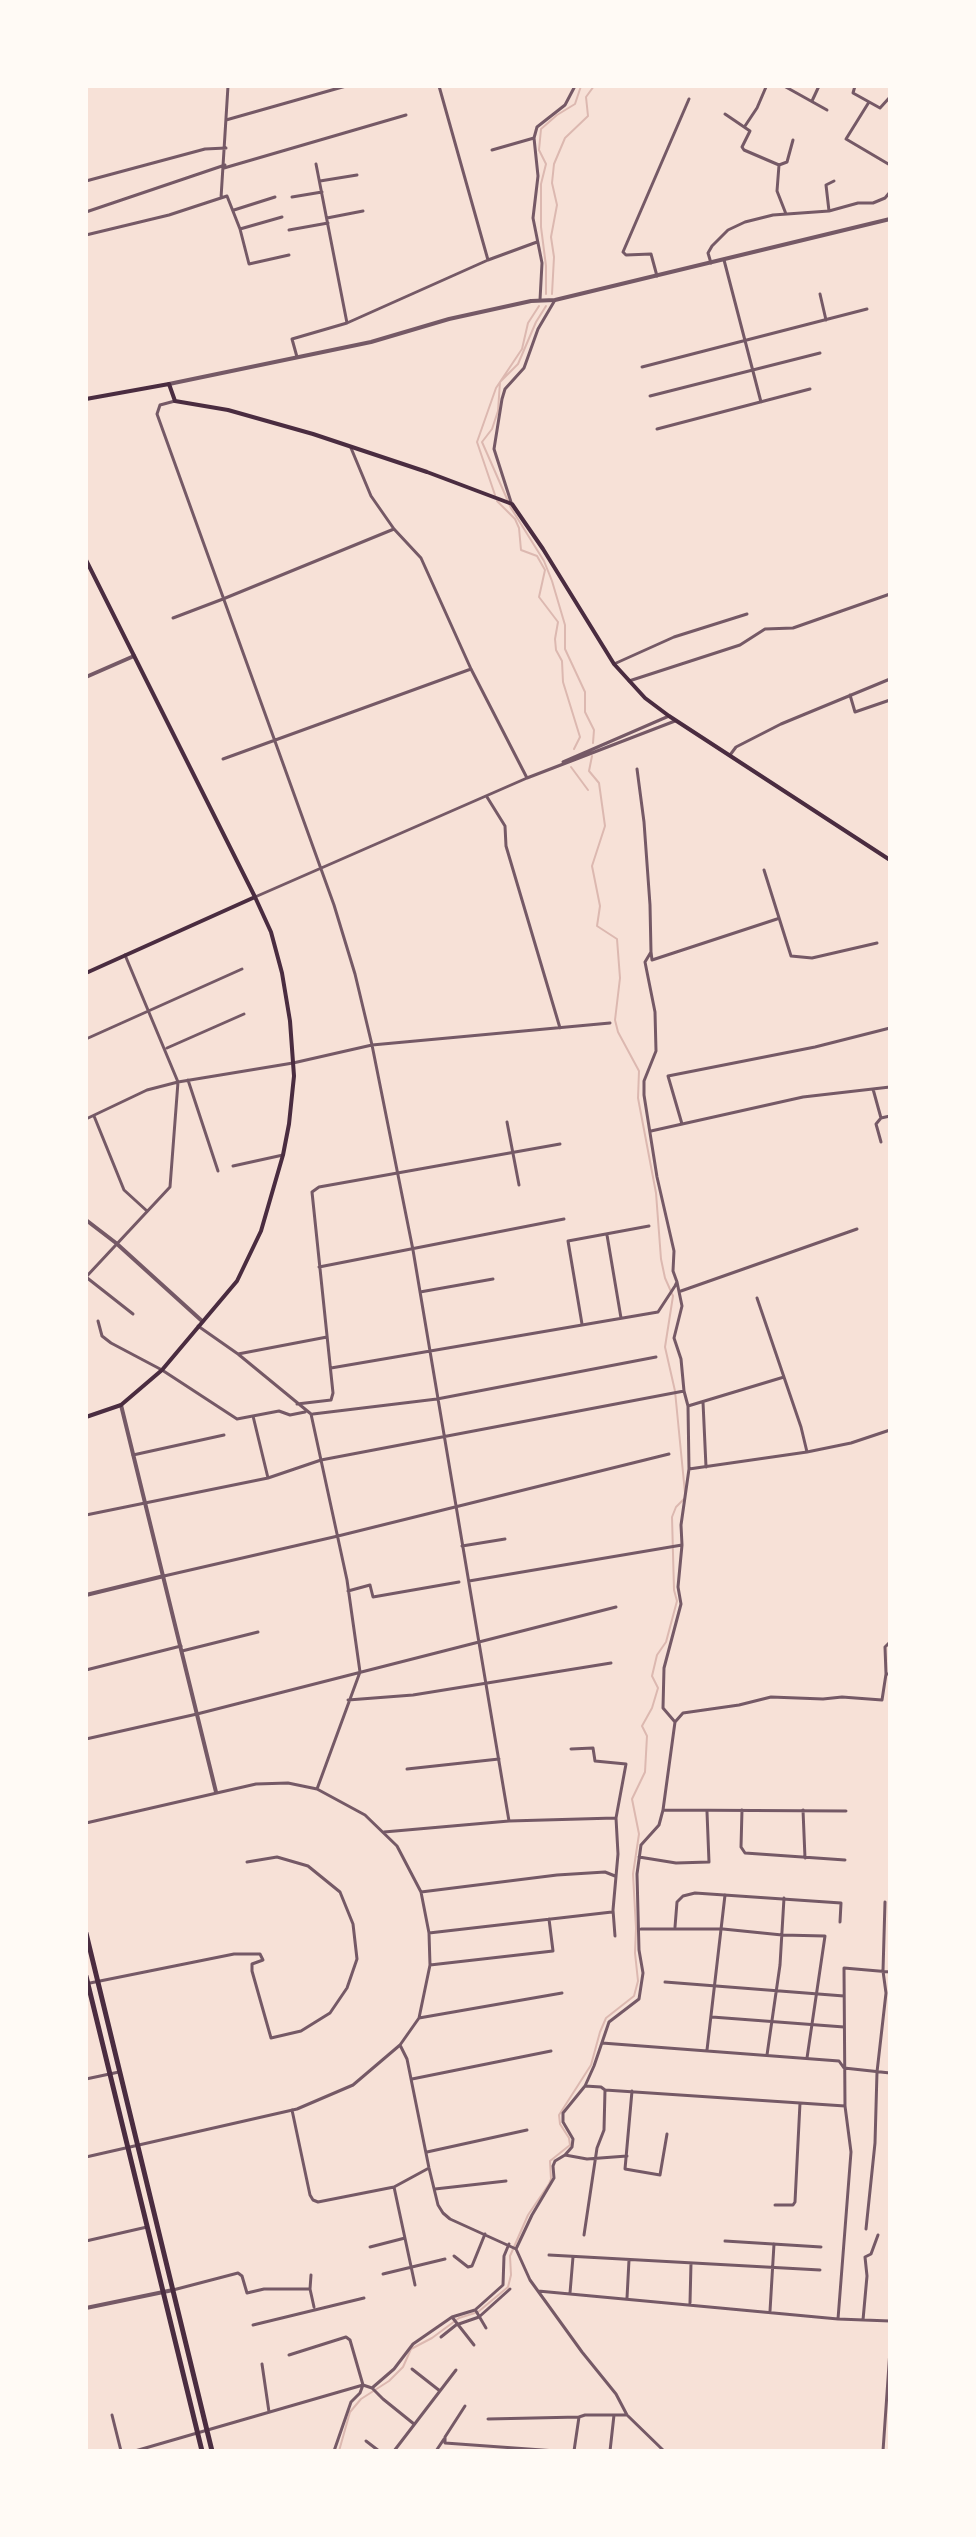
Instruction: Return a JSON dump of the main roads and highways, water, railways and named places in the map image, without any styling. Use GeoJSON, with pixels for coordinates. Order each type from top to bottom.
{"type":"FeatureCollection","features":[{"type":"Feature","properties":{"kind":"highway"},"geometry":{"type":"LineString","coordinates":[[86,1933],[212,2451]]}},
{"type":"Feature","properties":{"kind":"highway"},"geometry":{"type":"LineString","coordinates":[[87,1981],[202,2451]]}},
{"type":"Feature","properties":{"kind":"main road"},"geometry":{"type":"LineString","coordinates":[[86,399],[169,384],[175,401],[228,410],[351,447],[511,503],[614,664],[645,698],[890,860]]}},
{"type":"Feature","properties":{"kind":"main road"},"geometry":{"type":"LineString","coordinates":[[86,560],[271,932],[282,973],[293,1063],[289,1124],[283,1155],[261,1231],[237,1281],[162,1370],[121,1405],[86,1417]]}},
{"type":"Feature","properties":{"kind":"main road"},"geometry":{"type":"LineString","coordinates":[[86,973],[255,897]]}},
{"type":"Feature","properties":{"kind":"waterway"},"geometry":{"type":"LineString","coordinates":[[546,294],[541,227],[541,184],[546,164],[539,150],[541,129],[575,104],[581,86]]}},
{"type":"Feature","properties":{"kind":"waterway"},"geometry":{"type":"LineString","coordinates":[[552,294],[554,257],[551,237],[557,205],[552,183],[554,164],[565,138],[588,116],[586,97],[594,86]]}},
{"type":"Feature","properties":{"kind":"waterway"},"geometry":{"type":"LineString","coordinates":[[495,495],[477,442],[496,388],[522,349],[528,323],[539,306]]}},
{"type":"Feature","properties":{"kind":"waterway"},"geometry":{"type":"LineString","coordinates":[[546,306],[518,364],[500,382],[498,411],[492,429],[482,442],[511,508],[544,561],[552,581],[565,625],[565,649],[585,692],[585,712],[594,730],[593,743]]}},
{"type":"Feature","properties":{"kind":"waterway"},"geometry":{"type":"LineString","coordinates":[[497,501],[515,519],[521,550],[537,556],[545,570],[539,597],[558,622],[556,650],[562,661],[563,682],[580,737],[574,749]]}},
{"type":"Feature","properties":{"kind":"waterway"},"geometry":{"type":"LineString","coordinates":[[592,756],[589,771],[599,783],[605,826],[592,866],[600,906],[597,926],[617,939],[620,978],[615,1020],[639,1071],[638,1098],[656,1193],[661,1259],[673,1296],[665,1347],[675,1391],[685,1493]]}},
{"type":"Feature","properties":{"kind":"waterway"},"geometry":{"type":"LineString","coordinates":[[571,767],[588,790]]}},
{"type":"Feature","properties":{"kind":"waterway"},"geometry":{"type":"LineString","coordinates":[[339,2451],[350,2412],[361,2399],[389,2381],[403,2367],[411,2349],[459,2318],[478,2312],[508,2287],[510,2256],[528,2215],[549,2184],[550,2161],[570,2145],[559,2115],[591,2065],[606,2018],[634,1996],[638,1981],[633,1874],[639,1834],[632,1799],[645,1772],[647,1736],[642,1726],[658,1688],[652,1676],[657,1655],[666,1642],[677,1601],[672,1517],[684,1499]]}}]}
